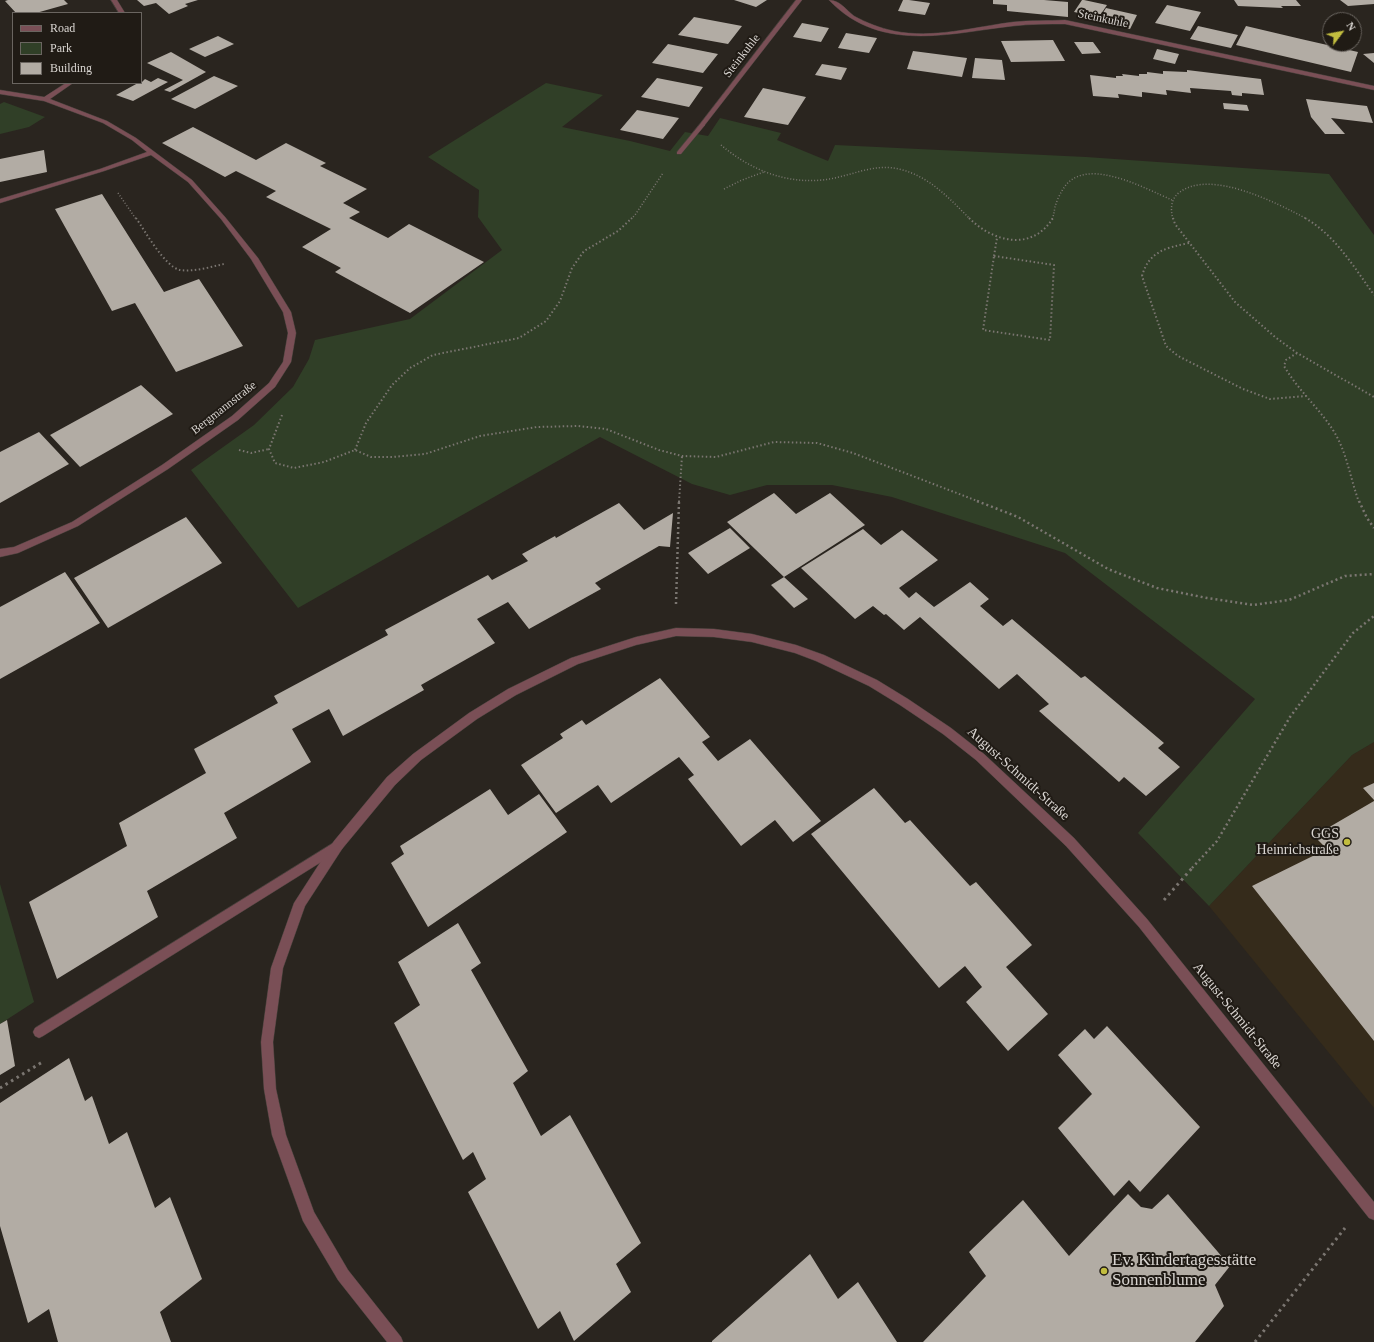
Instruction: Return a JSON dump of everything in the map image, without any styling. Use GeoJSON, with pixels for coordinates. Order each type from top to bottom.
{"type":"FeatureCollection","features":[{"type":"Feature","properties":{"kind":"street"},"geometry":{"type":"LineString","coordinates":[[114,0],[122,12]]}},
{"type":"Feature","properties":{"kind":"street","name":"Steinkuhle"},"geometry":{"type":"LineString","coordinates":[[679,153],[799,0]]}},
{"type":"Feature","properties":{"kind":"street","name":"Steinkuhle"},"geometry":{"type":"LineString","coordinates":[[832,0],[850,16],[863,23],[891,32],[915,36],[954,34],[1015,24],[1065,22],[1374,88]]}},
{"type":"Feature","properties":{"kind":"street"},"geometry":{"type":"LineString","coordinates":[[45,99],[68,84]]}},
{"type":"Feature","properties":{"kind":"street","name":"Bergmannstraße"},"geometry":{"type":"LineString","coordinates":[[0,92],[45,99],[105,122],[134,139],[190,181],[223,218],[254,258],[287,312],[292,333],[287,362],[272,385],[235,418],[165,467],[75,524],[15,550],[0,553]]}},
{"type":"Feature","properties":{"kind":"street"},"geometry":{"type":"LineString","coordinates":[[0,201],[102,170],[152,152]]}},
{"type":"Feature","properties":{"kind":"street","name":"August-Schmidt-Straße"},"geometry":{"type":"LineString","coordinates":[[396,1342],[343,1275],[308,1216],[279,1135],[270,1089],[267,1042],[277,968],[300,903],[338,845],[391,781],[417,757],[480,712],[512,692],[575,662],[636,641],[676,632],[714,633],[752,638],[796,649],[846,669],[904,702],[947,730],[1001,775],[1070,842],[1143,923],[1374,1213]]}},
{"type":"Feature","properties":{"kind":"street"},"geometry":{"type":"LineString","coordinates":[[39,1032],[338,845]]}},
{"type":"Feature","properties":{"kind":"path"},"geometry":{"type":"LineString","coordinates":[[702,125],[726,150],[769,175],[816,180],[834,178],[878,166],[899,168],[913,173],[935,186],[945,194],[975,226],[997,238],[1012,240],[1018,239],[1028,237],[1045,229],[1053,218],[1056,203],[1061,191],[1074,177],[1084,174],[1104,175],[1172,200]]}},
{"type":"Feature","properties":{"kind":"path"},"geometry":{"type":"LineString","coordinates":[[355,450],[366,423],[392,385],[410,368],[433,355],[519,338],[546,321],[560,301],[572,268],[584,251],[618,231],[635,215],[655,183],[679,153]]}},
{"type":"Feature","properties":{"kind":"path"},"geometry":{"type":"LineString","coordinates":[[102,170],[166,261],[179,270],[195,270],[254,258]]}},
{"type":"Feature","properties":{"kind":"path"},"geometry":{"type":"LineString","coordinates":[[724,189],[742,180],[765,172]]}},
{"type":"Feature","properties":{"kind":"path"},"geometry":{"type":"LineString","coordinates":[[1374,296],[1329,238],[1309,221],[1284,208],[1238,189],[1221,185],[1189,185],[1180,191],[1172,200],[1170,211],[1175,224],[1188,243],[1235,302],[1275,337],[1297,353],[1374,397]]}},
{"type":"Feature","properties":{"kind":"path"},"geometry":{"type":"LineString","coordinates":[[994,256],[1054,265],[1050,340],[983,330],[994,256],[997,238]]}},
{"type":"Feature","properties":{"kind":"path"},"geometry":{"type":"LineString","coordinates":[[1188,243],[1168,248],[1157,253],[1144,266],[1142,276],[1166,346],[1178,356],[1210,373],[1243,389],[1270,399],[1306,396]]}},
{"type":"Feature","properties":{"kind":"path"},"geometry":{"type":"LineString","coordinates":[[1297,353],[1286,360],[1284,366],[1290,378],[1319,409],[1340,441],[1362,511],[1374,528]]}},
{"type":"Feature","properties":{"kind":"path"},"geometry":{"type":"LineString","coordinates":[[272,385],[288,400],[269,449],[276,463],[294,468],[324,462],[355,450],[371,457],[393,457],[425,454],[480,436],[537,427],[578,426],[606,429],[659,450],[682,456],[716,457],[774,442],[817,442],[852,452],[1018,517],[1058,542],[1108,569],[1157,588],[1253,605],[1289,600],[1345,576],[1374,574]]}},
{"type":"Feature","properties":{"kind":"path"},"geometry":{"type":"LineString","coordinates":[[676,632],[677,526],[682,456]]}},
{"type":"Feature","properties":{"kind":"path"},"geometry":{"type":"LineString","coordinates":[[1143,923],[1217,841],[1290,717],[1353,632],[1374,616]]}},
{"type":"Feature","properties":{"kind":"path"},"geometry":{"type":"LineString","coordinates":[[1255,1342],[1366,1202]]}},
{"type":"Feature","properties":{"kind":"shaded area"},"geometry":{"type":"Polygon","coordinates":[[[1374,742],[1374,1108],[1209,906],[1352,755],[1374,742]]]}},
{"type":"Feature","properties":{"kind":"green space"},"geometry":{"type":"Polygon","coordinates":[[[546,83],[603,95],[562,127],[670,151],[685,132],[708,136],[720,118],[781,133],[777,140],[828,161],[835,145],[1086,157],[1329,174],[1374,235],[1374,742],[1352,755],[1209,906],[1138,833],[1255,699],[1065,553],[892,497],[832,485],[767,485],[730,495],[692,484],[600,437],[298,608],[191,470],[254,425],[293,387],[309,359],[315,340],[410,319],[502,250],[478,217],[479,190],[428,157],[546,83]]]}},
{"type":"Feature","properties":{"kind":"green space"},"geometry":{"type":"Polygon","coordinates":[[[4,102],[45,117],[29,127],[0,134],[0,104],[4,102]]]}},
{"type":"Feature","properties":{"kind":"green space"},"geometry":{"type":"Polygon","coordinates":[[[0,884],[34,1002],[0,1024],[0,884]]]}},
{"type":"Feature","properties":{"kind":"building"},"geometry":{"type":"Polygon","coordinates":[[[64,0],[68,4],[40,12],[15,12],[5,1],[64,0]]]}},
{"type":"Feature","properties":{"kind":"building"},"geometry":{"type":"Polygon","coordinates":[[[137,0],[198,0],[185,4],[188,6],[169,14],[156,3],[144,6],[137,0]]]}},
{"type":"Feature","properties":{"kind":"building"},"geometry":{"type":"Polygon","coordinates":[[[734,0],[767,0],[756,7],[734,0]]]}},
{"type":"Feature","properties":{"kind":"building"},"geometry":{"type":"Polygon","coordinates":[[[903,0],[930,3],[925,15],[898,11],[903,0]]]}},
{"type":"Feature","properties":{"kind":"building"},"geometry":{"type":"Polygon","coordinates":[[[993,0],[1044,0],[1068,2],[1068,17],[1007,11],[1007,5],[993,4],[993,0]]]}},
{"type":"Feature","properties":{"kind":"building"},"geometry":{"type":"Polygon","coordinates":[[[1082,0],[1107,5],[1099,17],[1074,12],[1082,0]]]}},
{"type":"Feature","properties":{"kind":"building"},"geometry":{"type":"Polygon","coordinates":[[[1234,0],[1296,0],[1301,6],[1281,6],[1283,8],[1238,6],[1234,0]]]}},
{"type":"Feature","properties":{"kind":"building"},"geometry":{"type":"Polygon","coordinates":[[[1340,0],[1374,0],[1374,4],[1348,6],[1340,0]]]}},
{"type":"Feature","properties":{"kind":"building"},"geometry":{"type":"Polygon","coordinates":[[[1167,5],[1201,12],[1190,31],[1155,23],[1167,5]]]}},
{"type":"Feature","properties":{"kind":"building"},"geometry":{"type":"Polygon","coordinates":[[[1106,8],[1137,15],[1130,29],[1097,22],[1106,8]]]}},
{"type":"Feature","properties":{"kind":"building"},"geometry":{"type":"Polygon","coordinates":[[[694,17],[742,26],[728,44],[678,35],[694,17]]]}},
{"type":"Feature","properties":{"kind":"building"},"geometry":{"type":"Polygon","coordinates":[[[802,23],[829,28],[821,42],[793,37],[802,23]]]}},
{"type":"Feature","properties":{"kind":"building"},"geometry":{"type":"Polygon","coordinates":[[[1198,26],[1238,35],[1231,48],[1190,39],[1198,26]]]}},
{"type":"Feature","properties":{"kind":"building"},"geometry":{"type":"Polygon","coordinates":[[[1246,26],[1322,44],[1322,52],[1358,52],[1351,72],[1236,45],[1246,26]]]}},
{"type":"Feature","properties":{"kind":"building"},"geometry":{"type":"Polygon","coordinates":[[[846,33],[877,38],[869,53],[838,48],[846,33]]]}},
{"type":"Feature","properties":{"kind":"building"},"geometry":{"type":"Polygon","coordinates":[[[218,36],[234,44],[205,57],[189,49],[218,36]]]}},
{"type":"Feature","properties":{"kind":"building"},"geometry":{"type":"Polygon","coordinates":[[[1053,40],[1065,61],[1011,62],[1001,41],[1053,40]]]}},
{"type":"Feature","properties":{"kind":"building"},"geometry":{"type":"Polygon","coordinates":[[[1074,42],[1093,42],[1101,53],[1082,54],[1074,42]]]}},
{"type":"Feature","properties":{"kind":"building"},"geometry":{"type":"Polygon","coordinates":[[[668,44],[718,54],[703,73],[652,63],[668,44]]]}},
{"type":"Feature","properties":{"kind":"building"},"geometry":{"type":"Polygon","coordinates":[[[1157,49],[1179,54],[1175,64],[1153,59],[1157,49]]]}},
{"type":"Feature","properties":{"kind":"building"},"geometry":{"type":"Polygon","coordinates":[[[913,51],[967,58],[962,77],[907,69],[913,51]]]}},
{"type":"Feature","properties":{"kind":"building"},"geometry":{"type":"Polygon","coordinates":[[[171,52],[206,72],[170,92],[164,90],[183,80],[147,63],[171,52]]]}},
{"type":"Feature","properties":{"kind":"building"},"geometry":{"type":"Polygon","coordinates":[[[1374,53],[1374,63],[1363,54],[1374,53]]]}},
{"type":"Feature","properties":{"kind":"building"},"geometry":{"type":"Polygon","coordinates":[[[975,58],[1002,60],[1005,80],[972,78],[975,58]]]}},
{"type":"Feature","properties":{"kind":"building"},"geometry":{"type":"Polygon","coordinates":[[[822,64],[847,68],[841,80],[815,75],[822,64]]]}},
{"type":"Feature","properties":{"kind":"building"},"geometry":{"type":"Polygon","coordinates":[[[1187,70],[1261,79],[1264,95],[1242,93],[1242,96],[1232,95],[1231,91],[1190,88],[1191,93],[1166,90],[1167,95],[1142,92],[1142,97],[1118,94],[1119,98],[1093,96],[1090,75],[1116,78],[1116,76],[1123,76],[1122,74],[1139,76],[1139,74],[1147,74],[1147,72],[1163,74],[1163,71],[1187,72],[1187,70]]]}},
{"type":"Feature","properties":{"kind":"building"},"geometry":{"type":"Polygon","coordinates":[[[214,76],[238,86],[195,109],[171,99],[214,76]]]}},
{"type":"Feature","properties":{"kind":"building"},"geometry":{"type":"Polygon","coordinates":[[[158,78],[168,82],[133,101],[116,95],[136,84],[142,84],[145,79],[151,82],[158,78]]]}},
{"type":"Feature","properties":{"kind":"building"},"geometry":{"type":"Polygon","coordinates":[[[657,78],[703,87],[689,107],[641,97],[657,78]]]}},
{"type":"Feature","properties":{"kind":"building"},"geometry":{"type":"Polygon","coordinates":[[[763,88],[806,97],[788,125],[744,117],[763,88]]]}},
{"type":"Feature","properties":{"kind":"building"},"geometry":{"type":"Polygon","coordinates":[[[1306,99],[1367,106],[1373,123],[1331,118],[1345,134],[1325,134],[1311,117],[1306,99]]]}},
{"type":"Feature","properties":{"kind":"building"},"geometry":{"type":"Polygon","coordinates":[[[1223,103],[1247,105],[1249,111],[1224,109],[1223,103]]]}},
{"type":"Feature","properties":{"kind":"building"},"geometry":{"type":"Polygon","coordinates":[[[637,110],[679,118],[663,139],[620,130],[637,110]]]}},
{"type":"Feature","properties":{"kind":"building"},"geometry":{"type":"Polygon","coordinates":[[[193,127],[256,160],[286,143],[326,163],[320,166],[367,189],[343,203],[360,212],[349,218],[388,238],[409,224],[484,262],[410,313],[335,272],[341,268],[302,247],[331,229],[266,197],[276,191],[236,171],[225,177],[162,143],[193,127]]]}},
{"type":"Feature","properties":{"kind":"building"},"geometry":{"type":"Polygon","coordinates":[[[44,150],[47,172],[0,182],[0,159],[44,150]]]}},
{"type":"Feature","properties":{"kind":"building"},"geometry":{"type":"Polygon","coordinates":[[[102,194],[164,292],[199,279],[243,346],[176,372],[135,303],[112,311],[55,209],[102,194]]]}},
{"type":"Feature","properties":{"kind":"building"},"geometry":{"type":"Polygon","coordinates":[[[141,385],[173,414],[80,467],[50,435],[141,385]]]}},
{"type":"Feature","properties":{"kind":"building"},"geometry":{"type":"Polygon","coordinates":[[[39,432],[69,464],[0,503],[0,452],[39,432]]]}},
{"type":"Feature","properties":{"kind":"building"},"geometry":{"type":"Polygon","coordinates":[[[774,493],[796,514],[830,493],[865,525],[784,577],[727,522],[774,493]]]}},
{"type":"Feature","properties":{"kind":"building"},"geometry":{"type":"Polygon","coordinates":[[[619,503],[644,530],[673,513],[670,547],[659,546],[595,583],[601,589],[529,629],[508,602],[477,619],[495,643],[421,685],[424,690],[343,736],[329,709],[292,729],[311,762],[224,813],[237,838],[147,891],[158,917],[57,979],[29,902],[127,846],[119,823],[206,773],[194,749],[278,703],[274,696],[388,635],[385,630],[488,575],[492,580],[528,561],[522,554],[555,536],[556,538],[619,503]]]}},
{"type":"Feature","properties":{"kind":"building"},"geometry":{"type":"Polygon","coordinates":[[[186,517],[222,563],[108,628],[74,578],[186,517]]]}},
{"type":"Feature","properties":{"kind":"building"},"geometry":{"type":"Polygon","coordinates":[[[730,528],[750,548],[708,574],[688,553],[730,528]]]}},
{"type":"Feature","properties":{"kind":"building"},"geometry":{"type":"Polygon","coordinates":[[[863,529],[881,545],[902,530],[938,560],[899,588],[909,598],[916,592],[934,607],[970,582],[989,599],[980,606],[1003,626],[1012,619],[1081,678],[1085,676],[1164,743],[1158,748],[1180,767],[1146,796],[1124,777],[1119,782],[1039,711],[1049,704],[1017,674],[999,689],[920,617],[904,630],[886,614],[884,615],[873,606],[855,619],[801,568],[863,529]]]}},
{"type":"Feature","properties":{"kind":"building"},"geometry":{"type":"Polygon","coordinates":[[[65,572],[100,623],[0,679],[0,607],[65,572]]]}},
{"type":"Feature","properties":{"kind":"building"},"geometry":{"type":"Polygon","coordinates":[[[784,577],[808,599],[794,608],[771,585],[784,577]]]}},
{"type":"Feature","properties":{"kind":"building"},"geometry":{"type":"Polygon","coordinates":[[[660,678],[710,737],[702,742],[718,761],[750,739],[821,821],[793,842],[775,820],[741,846],[688,779],[694,775],[679,757],[611,803],[598,785],[556,813],[521,765],[563,738],[560,734],[582,720],[586,725],[660,678]]]}},
{"type":"Feature","properties":{"kind":"building"},"geometry":{"type":"Polygon","coordinates":[[[1374,783],[1374,800],[1363,788],[1374,783]]]}},
{"type":"Feature","properties":{"kind":"building"},"geometry":{"type":"Polygon","coordinates":[[[874,788],[905,823],[910,820],[970,886],[976,882],[1032,945],[1006,967],[1048,1014],[1008,1051],[966,1002],[982,987],[965,966],[939,988],[811,834],[874,788]]]}},
{"type":"Feature","properties":{"kind":"building"},"geometry":{"type":"Polygon","coordinates":[[[490,789],[508,815],[539,794],[567,832],[428,927],[391,863],[404,854],[400,846],[490,789]]]}},
{"type":"Feature","properties":{"kind":"building"},"geometry":{"type":"Polygon","coordinates":[[[1374,801],[1374,1041],[1252,886],[1327,849],[1314,836],[1374,801]]]}},
{"type":"Feature","properties":{"kind":"building"},"geometry":{"type":"Polygon","coordinates":[[[458,923],[481,963],[471,970],[528,1071],[513,1083],[541,1136],[570,1115],[641,1243],[616,1264],[631,1292],[574,1341],[560,1311],[538,1329],[468,1192],[486,1179],[473,1152],[463,1160],[394,1023],[420,1005],[398,962],[458,923]]]}},
{"type":"Feature","properties":{"kind":"building"},"geometry":{"type":"Polygon","coordinates":[[[7,1020],[15,1066],[0,1075],[0,1024],[7,1020]]]}},
{"type":"Feature","properties":{"kind":"building"},"geometry":{"type":"Polygon","coordinates":[[[1107,1026],[1200,1127],[1140,1192],[1129,1180],[1114,1196],[1058,1128],[1092,1094],[1058,1055],[1085,1029],[1094,1039],[1107,1026]]]}},
{"type":"Feature","properties":{"kind":"building"},"geometry":{"type":"Polygon","coordinates":[[[69,1058],[85,1101],[92,1096],[109,1144],[127,1132],[155,1208],[170,1197],[202,1279],[160,1312],[171,1342],[58,1342],[49,1309],[28,1323],[0,1226],[0,1103],[69,1058]]]}},
{"type":"Feature","properties":{"kind":"building","name":"Ev. Kindertagesstätte Sonnenblume"},"geometry":{"type":"Polygon","coordinates":[[[1128,1194],[1141,1207],[1152,1209],[1168,1194],[1230,1266],[1215,1285],[1224,1306],[1195,1342],[923,1342],[986,1276],[969,1252],[1023,1200],[1069,1256],[1128,1194]]]}},
{"type":"Feature","properties":{"kind":"building"},"geometry":{"type":"Polygon","coordinates":[[[810,1254],[838,1299],[858,1282],[897,1342],[712,1342],[712,1341],[810,1254]]]}},
{"type":"Feature","properties":{"kind":"place","name":"GGS Heinrichstraße"},"geometry":{"type":"Point","coordinates":[1347,842]}},
{"type":"Feature","properties":{"kind":"place","name":"Ev. Kindertagesstätte Sonnenblume"},"geometry":{"type":"Point","coordinates":[1104,1271]}}]}
